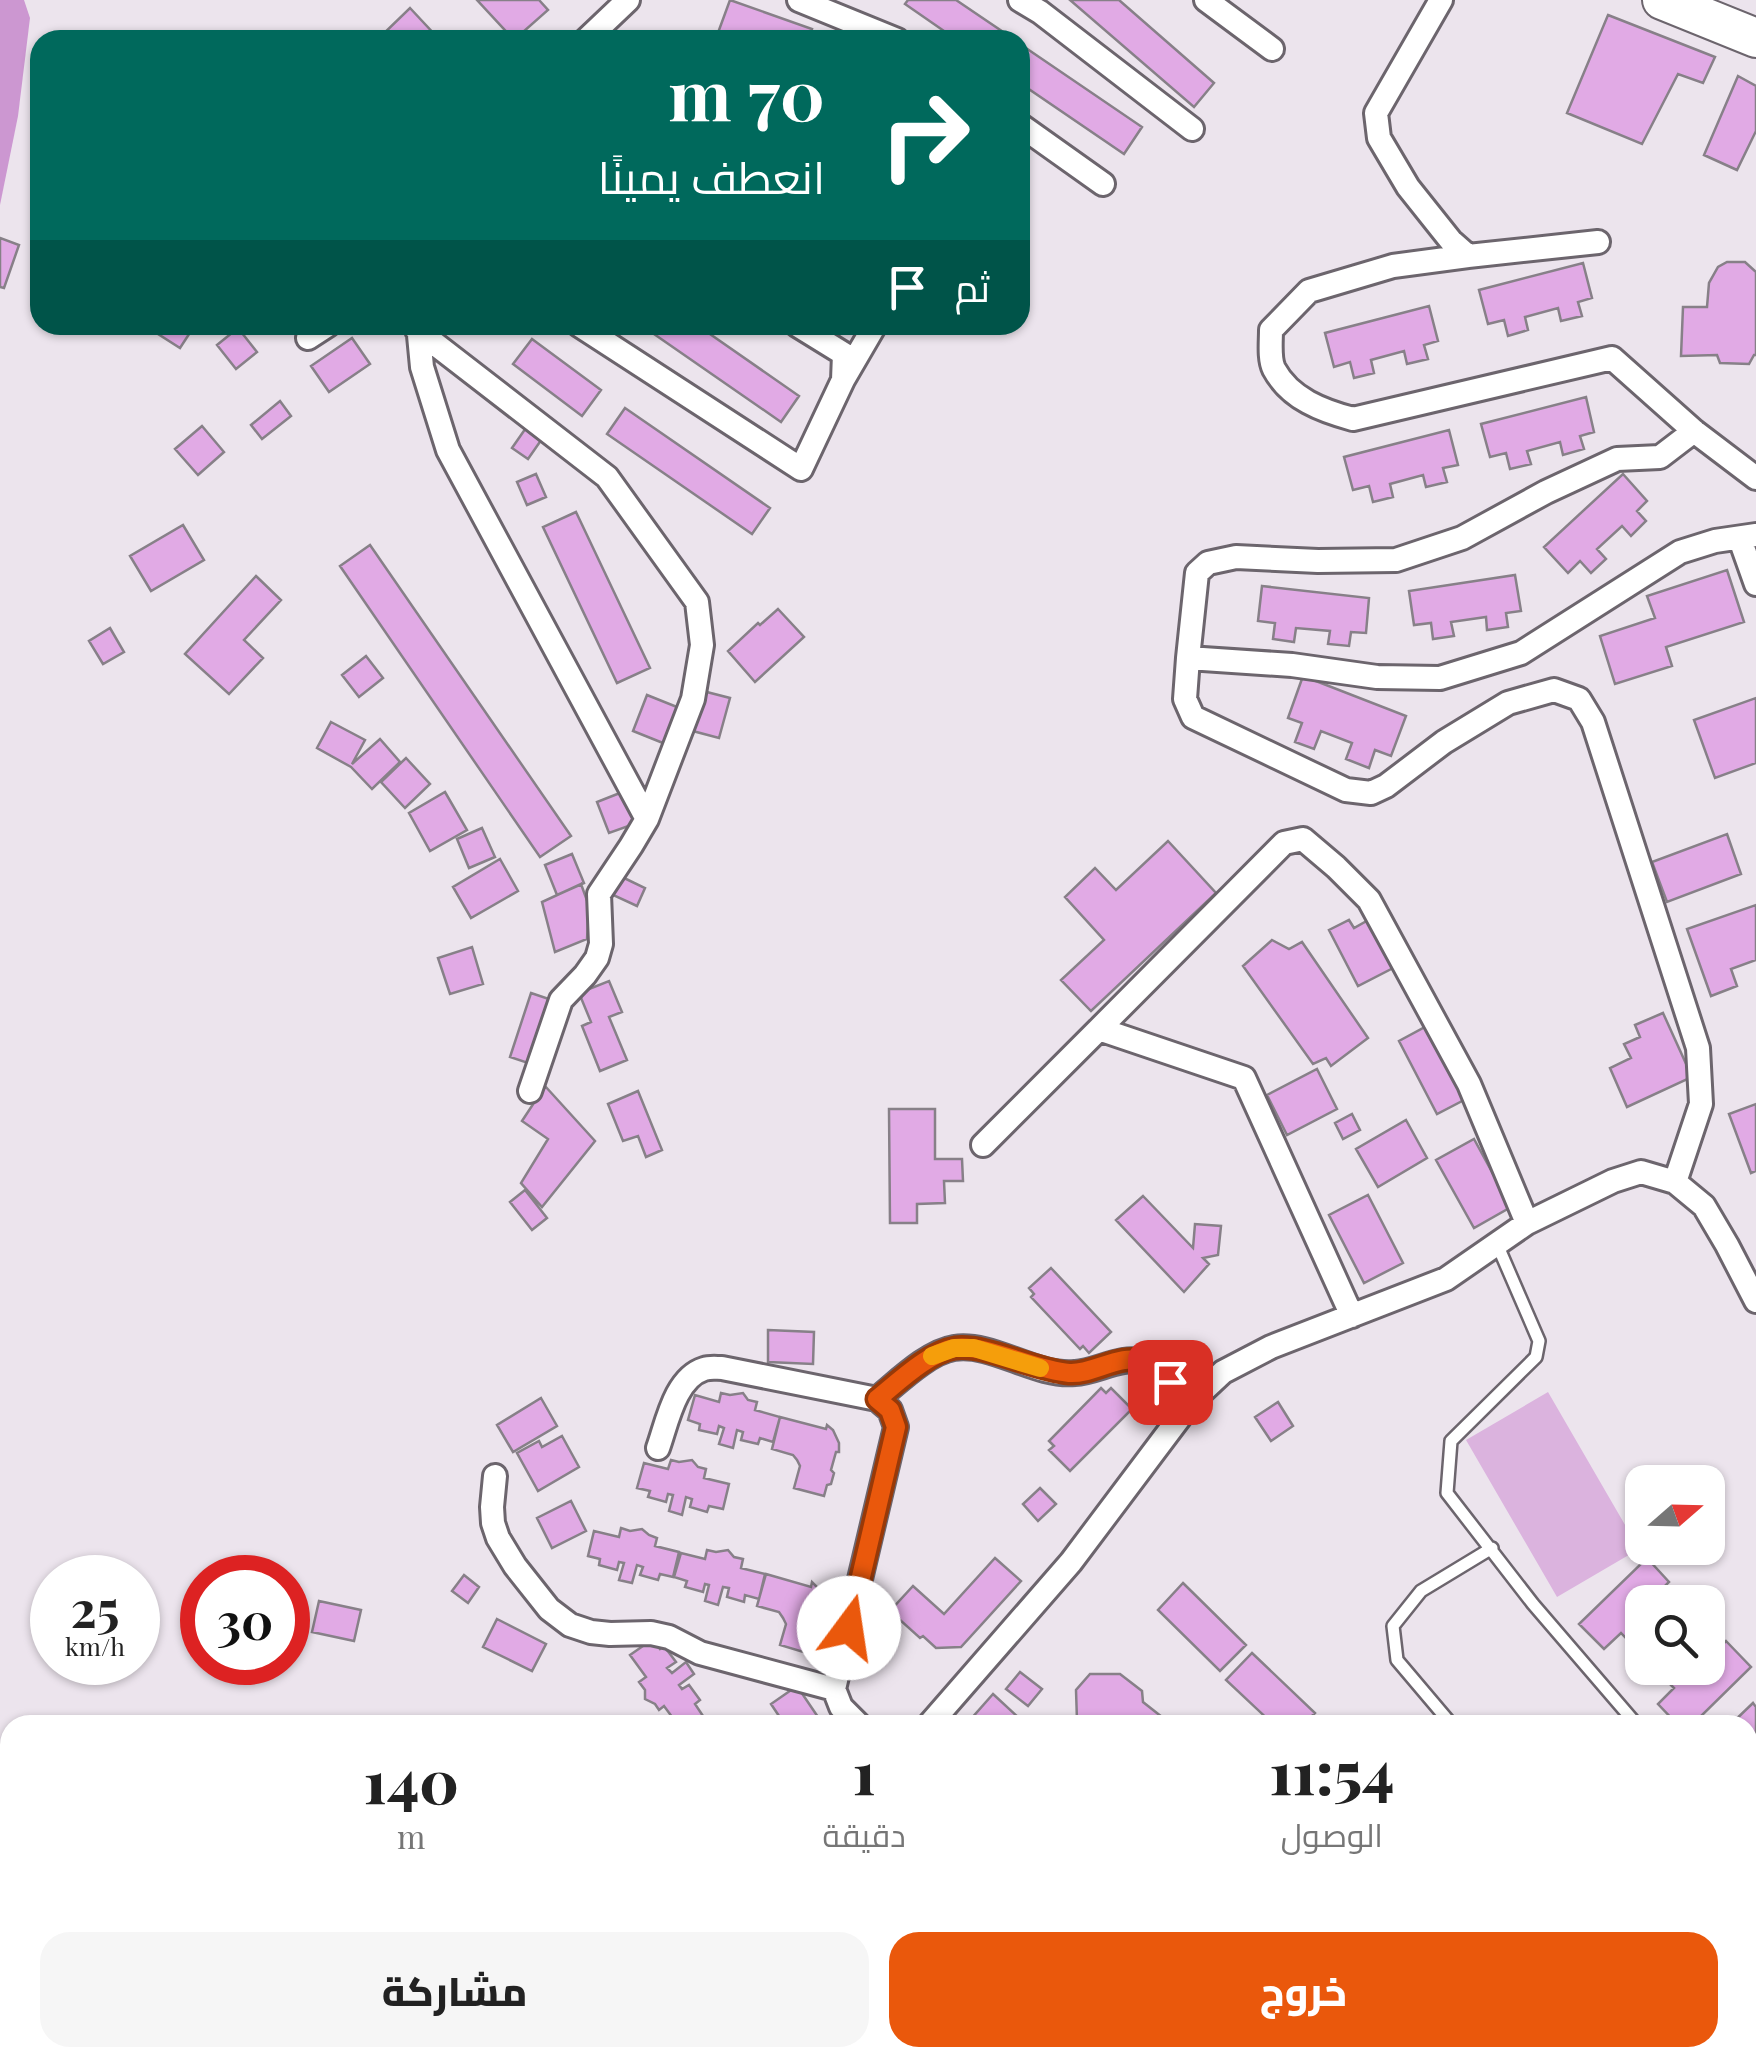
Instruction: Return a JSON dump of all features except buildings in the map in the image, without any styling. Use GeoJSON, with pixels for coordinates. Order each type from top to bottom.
{"type":"FeatureCollection","features":[{"type":"Feature","properties":{"kind":"main road"},"geometry":{"type":"LineString","coordinates":[[1671,2],[1756,38]]}},
{"type":"Feature","properties":{"kind":"street"},"geometry":{"type":"LineString","coordinates":[[596,30],[628,0]]}},
{"type":"Feature","properties":{"kind":"street"},"geometry":{"type":"LineString","coordinates":[[799,0],[872,30]]}},
{"type":"Feature","properties":{"kind":"street"},"geometry":{"type":"LineString","coordinates":[[1020,0],[1192,129]]}},
{"type":"Feature","properties":{"kind":"street"},"geometry":{"type":"LineString","coordinates":[[1206,0],[1272,49]]}},
{"type":"Feature","properties":{"kind":"street"},"geometry":{"type":"LineString","coordinates":[[1441,0],[1376,113],[1380,138],[1408,187],[1450,242],[1468,256]]}},
{"type":"Feature","properties":{"kind":"street"},"geometry":{"type":"LineString","coordinates":[[1030,133],[1103,184]]}},
{"type":"Feature","properties":{"kind":"street"},"geometry":{"type":"LineString","coordinates":[[1598,242],[1392,266],[1309,291],[1271,330],[1272,366],[1290,389],[1322,410],[1352,418],[1612,358],[1694,431],[1756,478]]}},
{"type":"Feature","properties":{"kind":"street"},"geometry":{"type":"LineString","coordinates":[[419,335],[422,367],[448,450],[647,819]]}},
{"type":"Feature","properties":{"kind":"street"},"geometry":{"type":"LineString","coordinates":[[427,335],[607,477],[697,602],[702,645],[693,698],[647,819],[599,894],[601,944],[597,958],[562,1000],[530,1091]]}},
{"type":"Feature","properties":{"kind":"street"},"geometry":{"type":"LineString","coordinates":[[595,335],[801,468],[869,335]]}},
{"type":"Feature","properties":{"kind":"street"},"geometry":{"type":"LineString","coordinates":[[813,335],[844,354],[843,380]]}},
{"type":"Feature","properties":{"kind":"street"},"geometry":{"type":"LineString","coordinates":[[1675,1182],[1701,1104],[1698,1048],[1593,722],[1579,699],[1554,690],[1508,702],[1371,793],[1346,790],[1193,718],[1185,699],[1197,573],[1208,563],[1236,557],[1396,560],[1462,538],[1617,459],[1660,456],[1694,431]]}},
{"type":"Feature","properties":{"kind":"street"},"geometry":{"type":"LineString","coordinates":[[1188,658],[1440,678],[1521,653],[1680,552],[1748,537],[1756,584]]}},
{"type":"Feature","properties":{"kind":"street"},"geometry":{"type":"LineString","coordinates":[[982,1145],[1284,844],[1304,840],[1369,900],[1469,1084],[1527,1223]]}},
{"type":"Feature","properties":{"kind":"street"},"geometry":{"type":"LineString","coordinates":[[1099,1029],[1244,1078],[1352,1316]]}},
{"type":"Feature","properties":{"kind":"street"},"geometry":{"type":"LineString","coordinates":[[939,1715],[1071,1562],[1192,1401],[1222,1372],[1272,1347],[1446,1279],[1527,1223],[1613,1181],[1642,1172],[1675,1182],[1704,1206],[1756,1302]]}},
{"type":"Feature","properties":{"kind":"street"},"geometry":{"type":"LineString","coordinates":[[877,1399],[934,1355],[954,1348],[974,1348],[1047,1370],[1075,1374],[1117,1362],[1148,1362],[1192,1401]]}},
{"type":"Feature","properties":{"kind":"street"},"geometry":{"type":"LineString","coordinates":[[658,1448],[678,1394],[703,1369],[722,1368],[877,1399],[890,1410],[896,1427],[834,1688],[841,1707],[849,1715]]}},
{"type":"Feature","properties":{"kind":"street"},"geometry":{"type":"LineString","coordinates":[[495,1476],[492,1506],[498,1538],[549,1608],[570,1626],[610,1634],[651,1633],[700,1653],[834,1688]]}},
{"type":"Feature","properties":{"kind":"lane"},"geometry":{"type":"LineString","coordinates":[[1497,1244],[1539,1341],[1536,1357],[1451,1441],[1447,1493],[1533,1604],[1628,1715]]}},
{"type":"Feature","properties":{"kind":"lane"},"geometry":{"type":"LineString","coordinates":[[1444,1715],[1397,1660],[1393,1626],[1421,1591],[1492,1548]]}},
{"type":"Feature","properties":{"kind":"shaded area"},"geometry":{"type":"Polygon","coordinates":[[[0,0],[24,0],[30,18],[18,116],[0,205],[0,0]]]}},
{"type":"Feature","properties":{"kind":"shaded area"},"geometry":{"type":"Polygon","coordinates":[[[1548,1392],[1625,1525],[1625,1557],[1557,1597],[1466,1440],[1548,1392]]]}},
{"type":"Feature","properties":{"kind":"slow traffic"},"geometry":{"type":"LineString","coordinates":[[932,1356],[954,1348],[974,1348],[1040,1368]]}},
{"type":"Feature","properties":{"kind":"route"},"geometry":{"type":"LineString","coordinates":[[849,1628],[896,1427],[890,1410],[877,1399],[934,1355],[954,1348],[974,1348],[1047,1370],[1075,1374],[1135,1360],[1148,1362],[1170,1382]]}}]}
